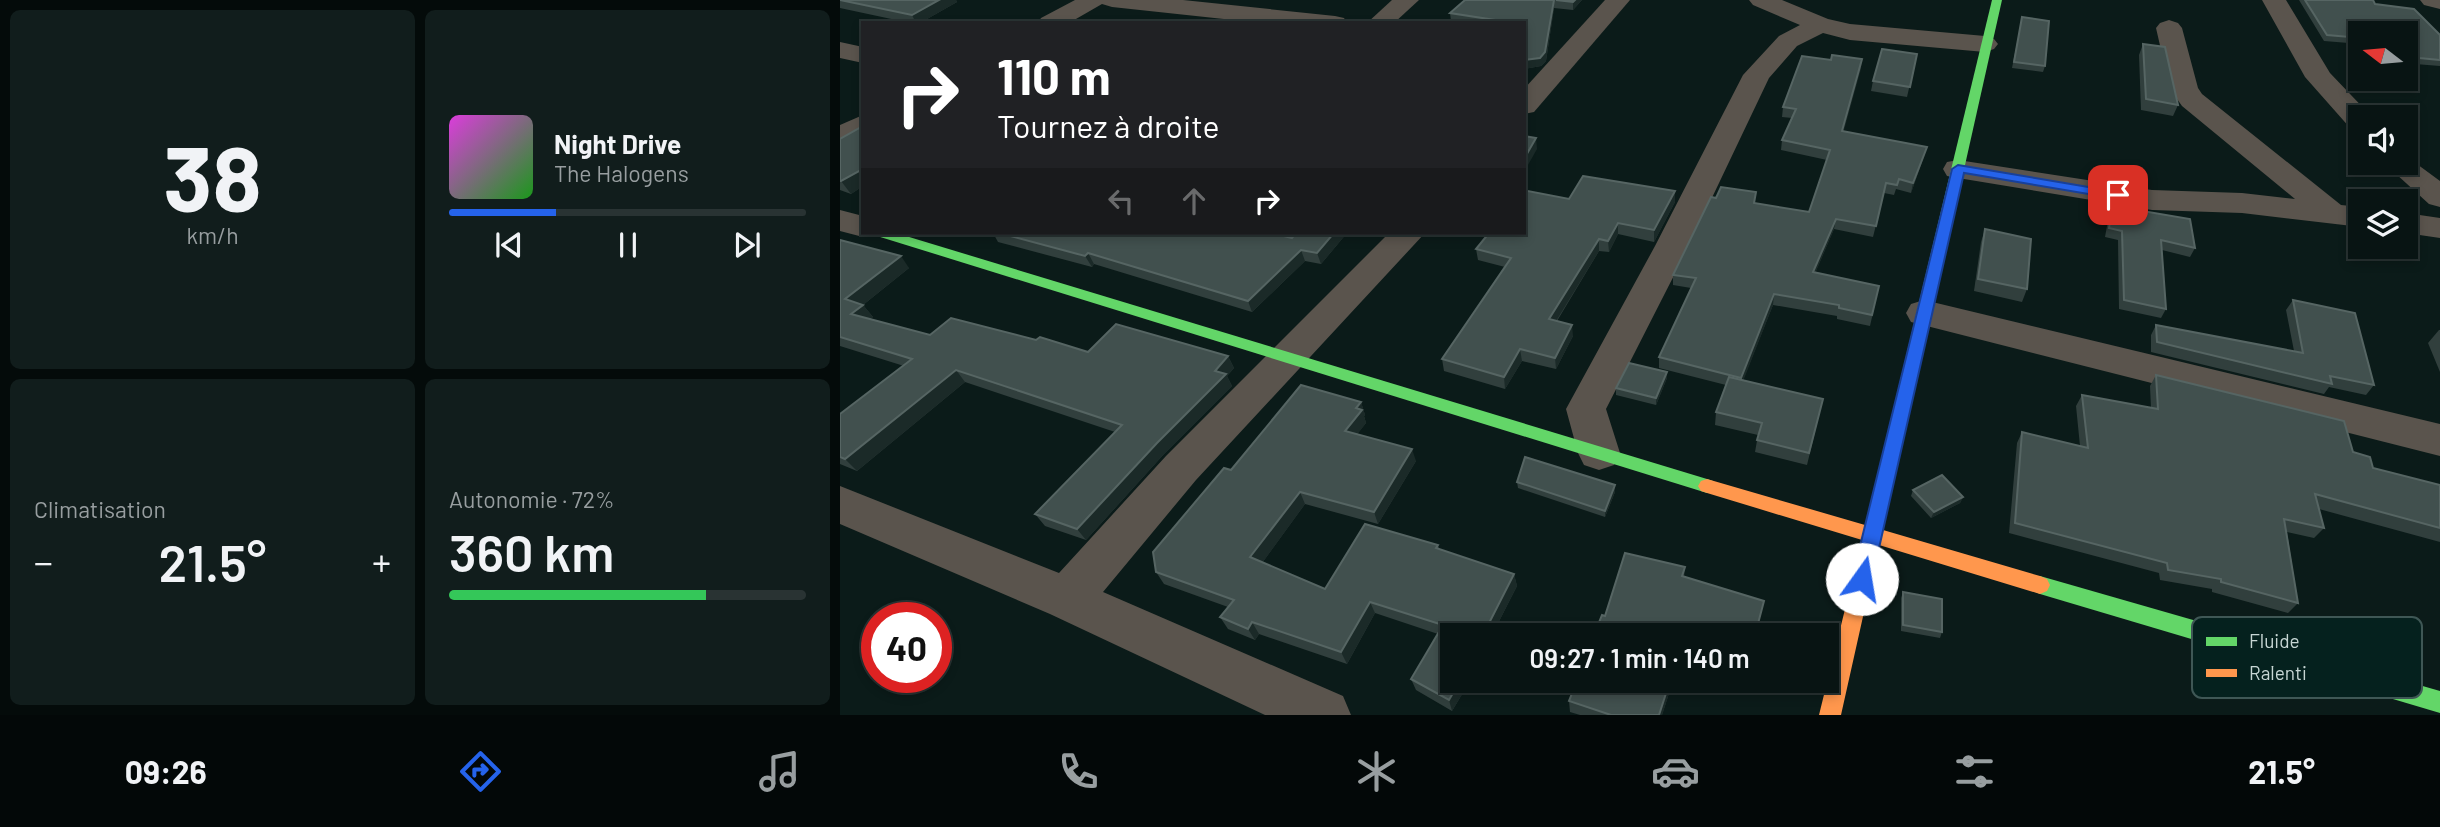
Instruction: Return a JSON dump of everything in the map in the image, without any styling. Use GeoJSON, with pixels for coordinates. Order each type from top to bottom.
{"type":"FeatureCollection","features":[{"type":"Feature","properties":{"kind":"street"},"geometry":{"type":"LineString","coordinates":[[1054,21],[1093,0]]}},
{"type":"Feature","properties":{"kind":"street"},"geometry":{"type":"LineString","coordinates":[[1112,0],[1316,21]]}},
{"type":"Feature","properties":{"kind":"street"},"geometry":{"type":"LineString","coordinates":[[1381,21],[1407,0]]}},
{"type":"Feature","properties":{"kind":"street"},"geometry":{"type":"LineString","coordinates":[[1530,92],[1618,0]]}},
{"type":"Feature","properties":{"kind":"street"},"geometry":{"type":"LineString","coordinates":[[1761,0],[1820,24],[1863,35],[1985,44]]}},
{"type":"Feature","properties":{"kind":"street"},"geometry":{"type":"LineString","coordinates":[[1830,715],[1997,0]]}},
{"type":"Feature","properties":{"kind":"street"},"geometry":{"type":"LineString","coordinates":[[2274,0],[2319,77],[2348,109]]}},
{"type":"Feature","properties":{"kind":"street"},"geometry":{"type":"LineString","coordinates":[[2432,0],[2440,2]]}},
{"type":"Feature","properties":{"kind":"street"},"geometry":{"type":"LineString","coordinates":[[1599,453],[1586,409],[1672,246],[1757,75],[1788,41],[1820,24]]}},
{"type":"Feature","properties":{"kind":"street"},"geometry":{"type":"LineString","coordinates":[[2169,28],[2184,89],[2192,100],[2346,215]]}},
{"type":"Feature","properties":{"kind":"street"},"geometry":{"type":"LineString","coordinates":[[840,50],[861,55]]}},
{"type":"Feature","properties":{"kind":"street"},"geometry":{"type":"LineString","coordinates":[[840,137],[861,125]]}},
{"type":"Feature","properties":{"kind":"street"},"geometry":{"type":"LineString","coordinates":[[1958,169],[2152,200],[2242,203],[2346,215]]}},
{"type":"Feature","properties":{"kind":"street"},"geometry":{"type":"LineString","coordinates":[[2413,175],[2440,197]]}},
{"type":"Feature","properties":{"kind":"street"},"geometry":{"type":"LineString","coordinates":[[840,220],[861,226]]}},
{"type":"Feature","properties":{"kind":"street"},"geometry":{"type":"LineString","coordinates":[[2418,225],[2440,228]]}},
{"type":"Feature","properties":{"kind":"street"},"geometry":{"type":"LineString","coordinates":[[889,235],[1872,536],[2192,630]]}},
{"type":"Feature","properties":{"kind":"street"},"geometry":{"type":"LineString","coordinates":[[1068,599],[1181,468],[1406,235]]}},
{"type":"Feature","properties":{"kind":"street"},"geometry":{"type":"LineString","coordinates":[[1924,313],[2440,440]]}},
{"type":"Feature","properties":{"kind":"street"},"geometry":{"type":"LineString","coordinates":[[840,504],[1068,599],[1324,715]]}},
{"type":"Feature","properties":{"kind":"street"},"geometry":{"type":"LineString","coordinates":[[2422,697],[2440,702]]}},
{"type":"Feature","properties":{"kind":"building"},"geometry":{"type":"Polygon","coordinates":[[[840,0],[939,0],[912,15],[840,0]]]}},
{"type":"Feature","properties":{"kind":"building"},"geometry":{"type":"Polygon","coordinates":[[[1465,0],[1554,0],[1545,52],[1540,58],[1526,60],[1526,21],[1494,21],[1450,13],[1465,0]]]}},
{"type":"Feature","properties":{"kind":"building"},"geometry":{"type":"Polygon","coordinates":[[[2305,0],[2373,0],[2375,4],[2414,9],[2440,35],[2440,60],[2418,57],[2418,21],[2348,21],[2348,37],[2327,35],[2305,0]]]}},
{"type":"Feature","properties":{"kind":"building"},"geometry":{"type":"Polygon","coordinates":[[[2022,17],[2049,21],[2045,66],[2014,62],[2022,17]]]}},
{"type":"Feature","properties":{"kind":"building"},"geometry":{"type":"Polygon","coordinates":[[[2143,44],[2165,47],[2178,105],[2146,99],[2143,44]]]}},
{"type":"Feature","properties":{"kind":"building"},"geometry":{"type":"Polygon","coordinates":[[[1882,49],[1917,54],[1910,87],[1873,81],[1882,49]]]}},
{"type":"Feature","properties":{"kind":"building"},"geometry":{"type":"Polygon","coordinates":[[[1832,55],[1862,59],[1842,131],[1927,147],[1913,183],[1899,179],[1897,185],[1886,183],[1876,226],[1836,219],[1813,272],[1879,286],[1872,315],[1839,308],[1839,305],[1774,294],[1741,378],[1659,357],[1696,278],[1673,275],[1711,197],[1716,198],[1721,187],[1756,192],[1754,203],[1809,212],[1830,150],[1782,140],[1796,109],[1783,107],[1802,56],[1831,60],[1832,55]]]}},
{"type":"Feature","properties":{"kind":"building"},"geometry":{"type":"Polygon","coordinates":[[[861,127],[861,170],[840,181],[840,139],[861,127]]]}},
{"type":"Feature","properties":{"kind":"building"},"geometry":{"type":"Polygon","coordinates":[[[1526,136],[1536,138],[1526,156],[1526,136]]]}},
{"type":"Feature","properties":{"kind":"building"},"geometry":{"type":"Polygon","coordinates":[[[1583,176],[1675,191],[1654,230],[1618,223],[1608,241],[1599,239],[1549,319],[1572,325],[1555,358],[1520,349],[1504,377],[1442,359],[1511,258],[1476,249],[1487,235],[1526,235],[1528,191],[1569,199],[1583,176]]]}},
{"type":"Feature","properties":{"kind":"building"},"geometry":{"type":"Polygon","coordinates":[[[2113,206],[2190,219],[2195,248],[2161,240],[2166,309],[2124,300],[2122,231],[2109,228],[2113,206]]]}},
{"type":"Feature","properties":{"kind":"building"},"geometry":{"type":"Polygon","coordinates":[[[1985,229],[2031,239],[2027,289],[1978,279],[1985,229]]]}},
{"type":"Feature","properties":{"kind":"building"},"geometry":{"type":"Polygon","coordinates":[[[1006,235],[1280,235],[1292,238],[1294,235],[1332,235],[1317,253],[1301,250],[1248,301],[1088,253],[1085,256],[1006,235]]]}},
{"type":"Feature","properties":{"kind":"building"},"geometry":{"type":"Polygon","coordinates":[[[840,240],[901,256],[845,299],[863,305],[851,314],[930,335],[951,318],[1036,340],[1040,337],[1088,352],[1116,324],[1228,356],[1215,371],[1226,374],[1077,529],[1035,514],[1122,425],[956,370],[845,459],[840,457],[840,414],[912,359],[840,337],[840,240]]]}},
{"type":"Feature","properties":{"kind":"building"},"geometry":{"type":"Polygon","coordinates":[[[2293,300],[2355,313],[2374,385],[2330,376],[2332,384],[2157,342],[2156,325],[2303,353],[2293,300]]]}},
{"type":"Feature","properties":{"kind":"building"},"geometry":{"type":"Polygon","coordinates":[[[1629,363],[1667,372],[1656,398],[1616,388],[1629,363]]]}},
{"type":"Feature","properties":{"kind":"building"},"geometry":{"type":"Polygon","coordinates":[[[2156,375],[2344,421],[2353,452],[2370,457],[2373,468],[2440,485],[2440,528],[2315,494],[2324,528],[2284,519],[2298,603],[2221,582],[2221,579],[2168,570],[2167,563],[2015,523],[2022,432],[2088,448],[2082,395],[2158,409],[2156,375]]]}},
{"type":"Feature","properties":{"kind":"building"},"geometry":{"type":"Polygon","coordinates":[[[1729,377],[1823,399],[1809,453],[1757,440],[1762,423],[1716,412],[1729,377]]]}},
{"type":"Feature","properties":{"kind":"building"},"geometry":{"type":"Polygon","coordinates":[[[1301,385],[1361,402],[1356,408],[1362,410],[1345,431],[1412,449],[1374,512],[1300,492],[1250,557],[1325,589],[1365,524],[1438,545],[1436,548],[1514,574],[1489,623],[1440,624],[1370,602],[1341,652],[1252,622],[1248,629],[1220,617],[1234,600],[1156,572],[1153,552],[1224,468],[1231,470],[1301,385]]]}},
{"type":"Feature","properties":{"kind":"building"},"geometry":{"type":"Polygon","coordinates":[[[1525,457],[1615,485],[1605,511],[1517,482],[1525,457]]]}},
{"type":"Feature","properties":{"kind":"building"},"geometry":{"type":"Polygon","coordinates":[[[1942,475],[1963,497],[1934,512],[1913,490],[1942,475]]]}},
{"type":"Feature","properties":{"kind":"building"},"geometry":{"type":"Polygon","coordinates":[[[1625,553],[1685,567],[1682,576],[1764,601],[1758,623],[1599,623],[1602,615],[1605,616],[1625,553]]]}},
{"type":"Feature","properties":{"kind":"building"},"geometry":{"type":"Polygon","coordinates":[[[1903,592],[1942,599],[1942,632],[1903,625],[1903,592]]]}},
{"type":"Feature","properties":{"kind":"building"},"geometry":{"type":"Polygon","coordinates":[[[1440,630],[1440,693],[1453,693],[1449,700],[1411,679],[1440,630]]]}},
{"type":"Feature","properties":{"kind":"building"},"geometry":{"type":"Polygon","coordinates":[[[1572,693],[1666,693],[1659,715],[1611,715],[1569,701],[1572,693]]]}},
{"type":"Feature","properties":{"kind":"traffic: fast"},"geometry":{"type":"LineString","coordinates":[[1916,348],[1997,0]]}},
{"type":"Feature","properties":{"kind":"traffic: fast"},"geometry":{"type":"LineString","coordinates":[[889,235],[1707,486]]}},
{"type":"Feature","properties":{"kind":"traffic: fast"},"geometry":{"type":"LineString","coordinates":[[2040,585],[2192,629]]}},
{"type":"Feature","properties":{"kind":"traffic: fast"},"geometry":{"type":"LineString","coordinates":[[2422,697],[2440,702]]}},
{"type":"Feature","properties":{"kind":"traffic: slow"},"geometry":{"type":"LineString","coordinates":[[1830,715],[1916,348]]}},
{"type":"Feature","properties":{"kind":"traffic: slow"},"geometry":{"type":"LineString","coordinates":[[1707,486],[2040,585]]}},
{"type":"Feature","properties":{"kind":"route"},"geometry":{"type":"LineString","coordinates":[[1862,579],[1958,169],[2118,195]]}}]}
